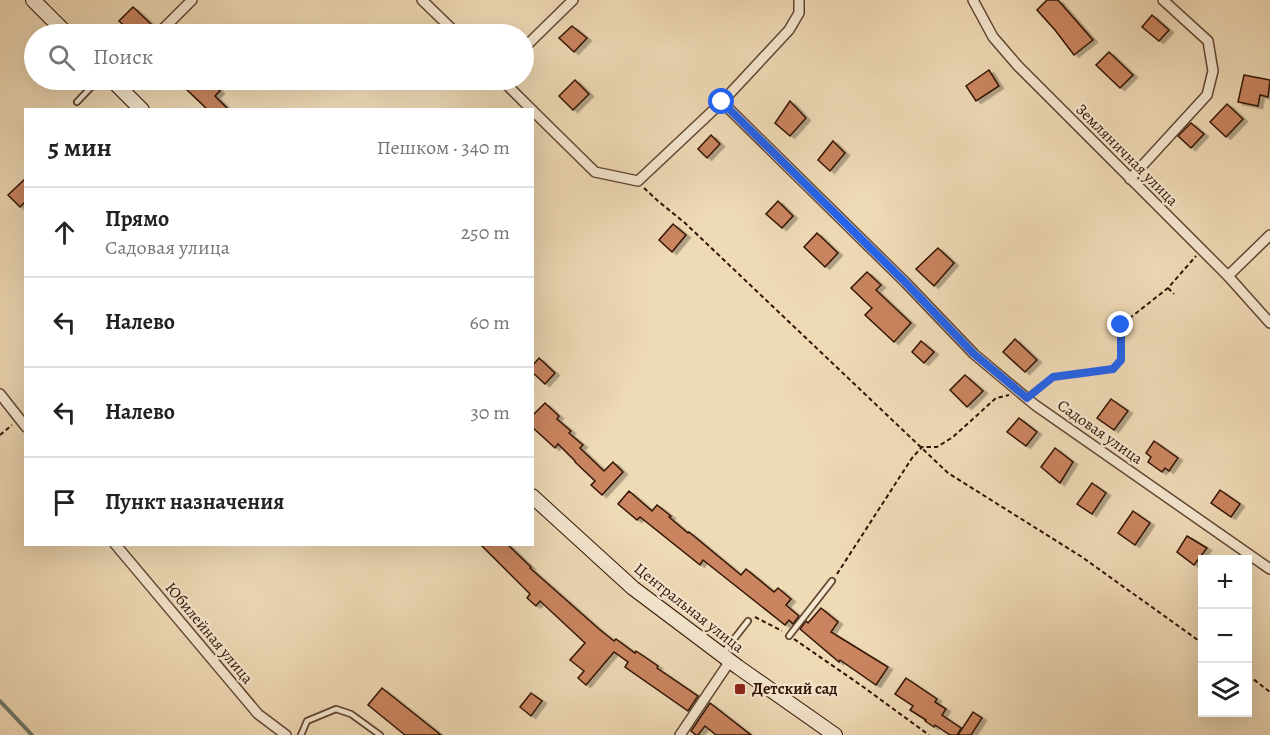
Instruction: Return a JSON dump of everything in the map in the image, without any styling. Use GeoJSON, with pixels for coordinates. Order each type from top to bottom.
{"type":"FeatureCollection","features":[{"type":"Feature","properties":{"kind":"street"},"geometry":{"type":"LineString","coordinates":[[33,0],[57,24]]}},
{"type":"Feature","properties":{"kind":"street"},"geometry":{"type":"LineString","coordinates":[[168,24],[192,0]]}},
{"type":"Feature","properties":{"kind":"street"},"geometry":{"type":"LineString","coordinates":[[422,0],[447,24]]}},
{"type":"Feature","properties":{"kind":"street"},"geometry":{"type":"LineString","coordinates":[[534,38],[573,0]]}},
{"type":"Feature","properties":{"kind":"street"},"geometry":{"type":"LineString","coordinates":[[534,112],[595,172],[638,181],[722,102],[789,30],[799,13],[800,0]]}},
{"type":"Feature","properties":{"kind":"street","name":"Земляничная улица"},"geometry":{"type":"LineString","coordinates":[[973,0],[993,37],[1018,66],[1228,276],[1270,323]]}},
{"type":"Feature","properties":{"kind":"street"},"geometry":{"type":"LineString","coordinates":[[1130,179],[1207,94],[1213,71],[1208,41],[1163,0]]}},
{"type":"Feature","properties":{"kind":"street"},"geometry":{"type":"LineString","coordinates":[[122,90],[140,108]]}},
{"type":"Feature","properties":{"kind":"street"},"geometry":{"type":"LineString","coordinates":[[512,90],[530,108]]}},
{"type":"Feature","properties":{"kind":"street","name":"Садовая улица"},"geometry":{"type":"LineString","coordinates":[[722,102],[905,282],[974,354],[1023,395],[1270,569]]}},
{"type":"Feature","properties":{"kind":"street"},"geometry":{"type":"LineString","coordinates":[[1228,276],[1269,238]]}},
{"type":"Feature","properties":{"kind":"street"},"geometry":{"type":"LineString","coordinates":[[0,394],[22,423]]}},
{"type":"Feature","properties":{"kind":"street","name":"Центральная улица"},"geometry":{"type":"LineString","coordinates":[[534,497],[633,588],[834,735]]}},
{"type":"Feature","properties":{"kind":"street","name":"Юбилейная улица"},"geometry":{"type":"LineString","coordinates":[[117,546],[258,714],[286,735]]}},
{"type":"Feature","properties":{"kind":"street"},"geometry":{"type":"LineString","coordinates":[[680,735],[726,658]]}},
{"type":"Feature","properties":{"kind":"lane"},"geometry":{"type":"LineString","coordinates":[[77,102],[88,90]]}},
{"type":"Feature","properties":{"kind":"lane"},"geometry":{"type":"LineString","coordinates":[[789,636],[832,581]]}},
{"type":"Feature","properties":{"kind":"lane"},"geometry":{"type":"LineString","coordinates":[[726,658],[750,618]]}},
{"type":"Feature","properties":{"kind":"lane"},"geometry":{"type":"LineString","coordinates":[[301,735],[307,721],[336,709],[351,714],[380,735]]}},
{"type":"Feature","properties":{"kind":"path"},"geometry":{"type":"LineString","coordinates":[[638,181],[948,472],[1082,556],[1198,639]]}},
{"type":"Feature","properties":{"kind":"path"},"geometry":{"type":"LineString","coordinates":[[832,581],[912,458],[922,447],[938,447],[953,437],[996,398],[1023,395],[1053,377],[1113,369],[1121,360],[1121,325],[1168,288],[1197,255]]}},
{"type":"Feature","properties":{"kind":"path"},"geometry":{"type":"LineString","coordinates":[[1168,288],[1174,294]]}},
{"type":"Feature","properties":{"kind":"path"},"geometry":{"type":"LineString","coordinates":[[0,435],[22,423]]}},
{"type":"Feature","properties":{"kind":"path"},"geometry":{"type":"LineString","coordinates":[[750,618],[789,636],[928,735]]}},
{"type":"Feature","properties":{"kind":"path"},"geometry":{"type":"LineString","coordinates":[[1252,678],[1270,692]]}},
{"type":"Feature","properties":{"kind":"building"},"geometry":{"type":"Polygon","coordinates":[[[1047,0],[1058,0],[1093,40],[1074,55],[1037,10],[1047,0]]]}},
{"type":"Feature","properties":{"kind":"building"},"geometry":{"type":"Polygon","coordinates":[[[133,7],[151,24],[122,24],[119,21],[133,7]]]}},
{"type":"Feature","properties":{"kind":"building"},"geometry":{"type":"Polygon","coordinates":[[[1152,15],[1169,30],[1159,41],[1142,27],[1152,15]]]}},
{"type":"Feature","properties":{"kind":"building"},"geometry":{"type":"Polygon","coordinates":[[[572,26],[587,38],[574,52],[559,38],[572,26]]]}},
{"type":"Feature","properties":{"kind":"building"},"geometry":{"type":"Polygon","coordinates":[[[1109,52],[1133,75],[1120,88],[1096,65],[1109,52]]]}},
{"type":"Feature","properties":{"kind":"building"},"geometry":{"type":"Polygon","coordinates":[[[989,70],[999,86],[976,101],[966,86],[989,70]]]}},
{"type":"Feature","properties":{"kind":"building"},"geometry":{"type":"Polygon","coordinates":[[[1244,75],[1270,80],[1268,97],[1260,95],[1258,106],[1238,102],[1244,75]]]}},
{"type":"Feature","properties":{"kind":"building"},"geometry":{"type":"Polygon","coordinates":[[[575,80],[589,94],[573,110],[559,96],[575,80]]]}},
{"type":"Feature","properties":{"kind":"building"},"geometry":{"type":"Polygon","coordinates":[[[187,90],[220,91],[215,96],[227,108],[206,108],[187,90]]]}},
{"type":"Feature","properties":{"kind":"building"},"geometry":{"type":"Polygon","coordinates":[[[790,101],[806,118],[790,136],[775,123],[790,101]]]}},
{"type":"Feature","properties":{"kind":"building"},"geometry":{"type":"Polygon","coordinates":[[[1227,104],[1243,119],[1226,137],[1210,122],[1227,104]]]}},
{"type":"Feature","properties":{"kind":"building"},"geometry":{"type":"Polygon","coordinates":[[[1191,123],[1204,134],[1191,148],[1178,136],[1191,123]]]}},
{"type":"Feature","properties":{"kind":"building"},"geometry":{"type":"Polygon","coordinates":[[[711,135],[720,144],[707,158],[698,149],[711,135]]]}},
{"type":"Feature","properties":{"kind":"building"},"geometry":{"type":"Polygon","coordinates":[[[833,141],[845,153],[830,171],[818,160],[833,141]]]}},
{"type":"Feature","properties":{"kind":"building"},"geometry":{"type":"Polygon","coordinates":[[[24,180],[24,203],[20,207],[8,195],[24,180]]]}},
{"type":"Feature","properties":{"kind":"building"},"geometry":{"type":"Polygon","coordinates":[[[778,201],[793,216],[782,228],[766,214],[778,201]]]}},
{"type":"Feature","properties":{"kind":"building"},"geometry":{"type":"Polygon","coordinates":[[[673,224],[686,235],[672,252],[659,240],[673,224]]]}},
{"type":"Feature","properties":{"kind":"building"},"geometry":{"type":"Polygon","coordinates":[[[817,233],[838,253],[825,267],[804,247],[817,233]]]}},
{"type":"Feature","properties":{"kind":"building"},"geometry":{"type":"Polygon","coordinates":[[[938,248],[954,263],[934,286],[916,269],[938,248]]]}},
{"type":"Feature","properties":{"kind":"building"},"geometry":{"type":"Polygon","coordinates":[[[867,272],[881,285],[876,290],[911,323],[894,342],[865,315],[872,308],[851,288],[867,272]]]}},
{"type":"Feature","properties":{"kind":"building"},"geometry":{"type":"Polygon","coordinates":[[[1015,339],[1037,360],[1025,372],[1003,352],[1015,339]]]}},
{"type":"Feature","properties":{"kind":"building"},"geometry":{"type":"Polygon","coordinates":[[[921,341],[934,352],[924,363],[912,352],[921,341]]]}},
{"type":"Feature","properties":{"kind":"building"},"geometry":{"type":"Polygon","coordinates":[[[539,358],[555,373],[545,384],[534,374],[534,364],[539,358]]]}},
{"type":"Feature","properties":{"kind":"building"},"geometry":{"type":"Polygon","coordinates":[[[965,375],[983,391],[967,407],[950,390],[965,375]]]}},
{"type":"Feature","properties":{"kind":"building"},"geometry":{"type":"Polygon","coordinates":[[[1111,399],[1128,411],[1114,430],[1097,418],[1111,399]]]}},
{"type":"Feature","properties":{"kind":"building"},"geometry":{"type":"Polygon","coordinates":[[[545,403],[559,416],[557,419],[571,431],[569,433],[583,445],[580,448],[604,471],[613,462],[623,472],[602,495],[591,485],[595,481],[558,444],[555,448],[534,429],[534,414],[545,403]]]}},
{"type":"Feature","properties":{"kind":"building"},"geometry":{"type":"Polygon","coordinates":[[[1019,418],[1037,432],[1026,446],[1007,432],[1019,418]]]}},
{"type":"Feature","properties":{"kind":"building"},"geometry":{"type":"Polygon","coordinates":[[[1154,441],[1178,458],[1169,471],[1165,468],[1162,472],[1148,462],[1151,457],[1146,453],[1154,441]]]}},
{"type":"Feature","properties":{"kind":"building"},"geometry":{"type":"Polygon","coordinates":[[[1055,448],[1073,462],[1060,483],[1041,467],[1055,448]]]}},
{"type":"Feature","properties":{"kind":"building"},"geometry":{"type":"Polygon","coordinates":[[[1092,483],[1106,493],[1092,514],[1077,504],[1092,483]]]}},
{"type":"Feature","properties":{"kind":"building"},"geometry":{"type":"Polygon","coordinates":[[[1220,490],[1240,504],[1231,517],[1211,503],[1220,490]]]}},
{"type":"Feature","properties":{"kind":"building"},"geometry":{"type":"Polygon","coordinates":[[[629,491],[652,511],[657,505],[741,575],[746,569],[774,592],[778,588],[791,599],[786,605],[799,616],[793,624],[789,620],[785,625],[703,560],[700,565],[640,517],[637,520],[618,504],[629,491]]]}},
{"type":"Feature","properties":{"kind":"building"},"geometry":{"type":"Polygon","coordinates":[[[1133,511],[1150,523],[1135,545],[1118,533],[1133,511]]]}},
{"type":"Feature","properties":{"kind":"building"},"geometry":{"type":"Polygon","coordinates":[[[1187,536],[1207,548],[1202,555],[1198,555],[1194,565],[1177,552],[1187,536]]]}},
{"type":"Feature","properties":{"kind":"building"},"geometry":{"type":"Polygon","coordinates":[[[482,546],[509,546],[530,568],[614,641],[616,639],[635,653],[636,651],[698,696],[688,711],[625,667],[628,662],[614,652],[586,685],[578,678],[584,671],[570,660],[585,643],[540,601],[536,606],[527,598],[530,594],[482,546]]]}},
{"type":"Feature","properties":{"kind":"building"},"geometry":{"type":"Polygon","coordinates":[[[821,608],[838,622],[831,632],[888,667],[876,685],[840,660],[839,662],[800,629],[821,608]]]}},
{"type":"Feature","properties":{"kind":"building"},"geometry":{"type":"Polygon","coordinates":[[[906,678],[937,699],[935,702],[946,709],[942,715],[961,728],[957,735],[950,735],[935,725],[934,727],[910,710],[913,706],[895,694],[906,678]]]}},
{"type":"Feature","properties":{"kind":"building"},"geometry":{"type":"Polygon","coordinates":[[[382,688],[441,735],[405,735],[368,705],[382,688]]]}},
{"type":"Feature","properties":{"kind":"building"},"geometry":{"type":"Polygon","coordinates":[[[531,693],[542,701],[531,716],[520,707],[531,693]]]}},
{"type":"Feature","properties":{"kind":"building"},"geometry":{"type":"Polygon","coordinates":[[[710,703],[751,735],[716,735],[705,726],[696,735],[691,731],[710,703]]]}},
{"type":"Feature","properties":{"kind":"building"},"geometry":{"type":"Polygon","coordinates":[[[973,712],[982,718],[971,735],[958,735],[973,712]]]}},
{"type":"Feature","properties":{"kind":"waterway"},"geometry":{"type":"LineString","coordinates":[[0,701],[32,735]]}},
{"type":"Feature","properties":{"kind":"place","name":"Детский сад"},"geometry":{"type":"Point","coordinates":[740,689]}},
{"type":"Feature","properties":{"kind":"route"},"geometry":{"type":"LineString","coordinates":[[722,102],[905,282],[974,354],[1027,398],[1053,377],[1113,369],[1121,360],[1121,325]]}}]}
